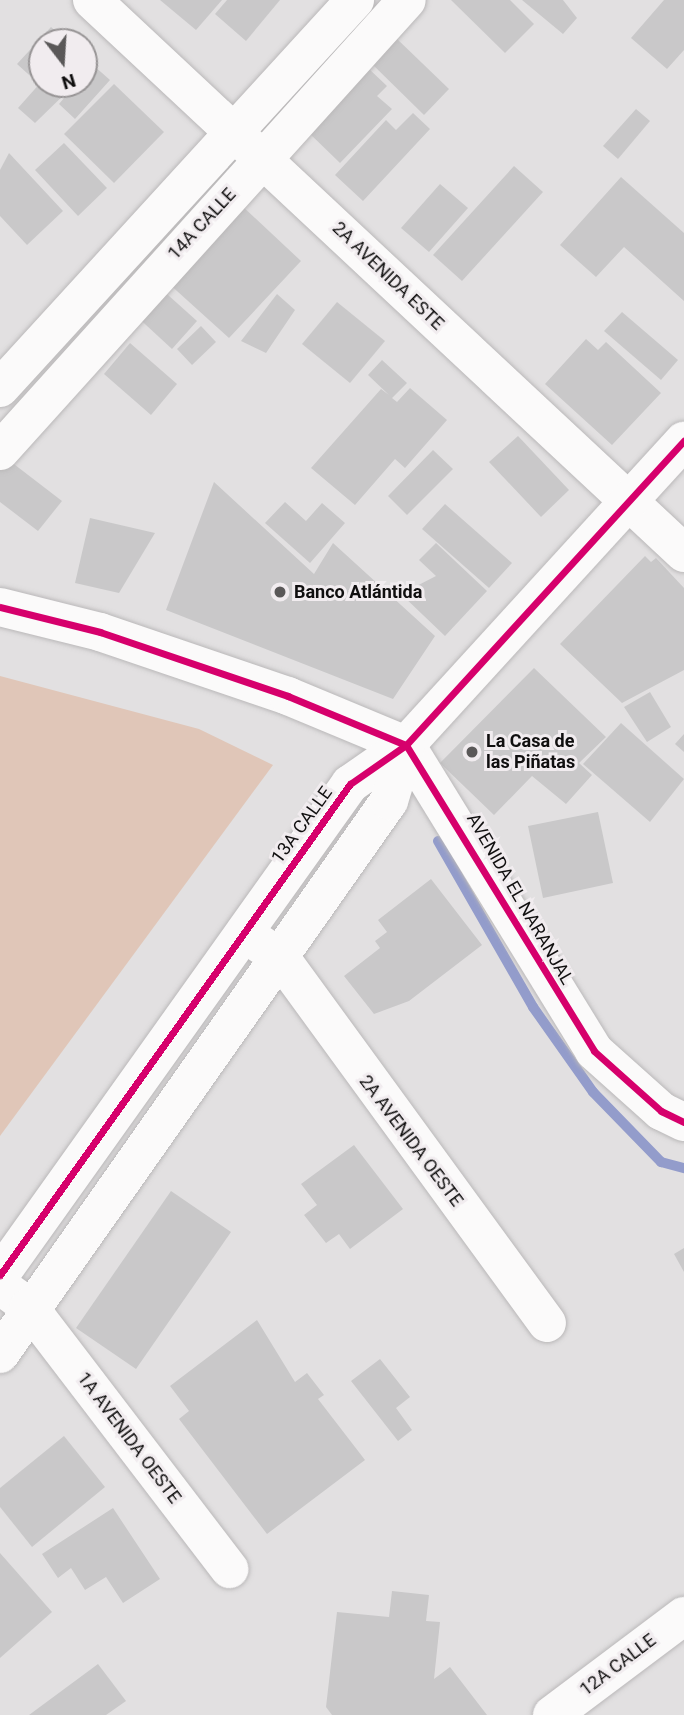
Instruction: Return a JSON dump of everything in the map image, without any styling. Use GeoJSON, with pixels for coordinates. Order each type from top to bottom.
{"type":"FeatureCollection","features":[{"type":"Feature","properties":{"kind":"street","name":"2A AVENIDA ESTE"},"geometry":{"type":"LineString","coordinates":[[92,0],[684,554]]}},
{"type":"Feature","properties":{"kind":"street"},"geometry":{"type":"LineString","coordinates":[[46,394],[6,367],[249,145],[355,0]]}},
{"type":"Feature","properties":{"kind":"street","name":"14A CALLE"},"geometry":{"type":"LineString","coordinates":[[0,450],[249,145],[407,0]]}},
{"type":"Feature","properties":{"kind":"street","name":"13A CALLE"},"geometry":{"type":"LineString","coordinates":[[0,1275],[350,785],[406,745],[684,441]]}},
{"type":"Feature","properties":{"kind":"street"},"geometry":{"type":"LineString","coordinates":[[0,607],[113,636],[288,696],[406,745]]}},
{"type":"Feature","properties":{"kind":"street","name":"13A CALLE"},"geometry":{"type":"LineString","coordinates":[[0,1354],[15,1296],[280,957],[389,802],[406,745]]}},
{"type":"Feature","properties":{"kind":"street","name":"AVENIDA EL NARANJAL"},"geometry":{"type":"LineString","coordinates":[[406,745],[594,1051],[661,1111],[684,1122]]}},
{"type":"Feature","properties":{"kind":"street"},"geometry":{"type":"LineString","coordinates":[[244,933],[280,957]]}},
{"type":"Feature","properties":{"kind":"street","name":"2A AVENIDA OESTE"},"geometry":{"type":"LineString","coordinates":[[280,957],[547,1322]]}},
{"type":"Feature","properties":{"kind":"street","name":"1A AVENIDA OESTE"},"geometry":{"type":"LineString","coordinates":[[15,1296],[229,1569]]}},
{"type":"Feature","properties":{"kind":"street","name":"12A CALLE"},"geometry":{"type":"LineString","coordinates":[[552,1715],[684,1616]]}},
{"type":"Feature","properties":{"kind":"shaded area"},"geometry":{"type":"Polygon","coordinates":[[[0,676],[199,729],[273,765],[0,1136],[0,676]]]}},
{"type":"Feature","properties":{"kind":"building"},"geometry":{"type":"Polygon","coordinates":[[[160,0],[222,0],[196,30],[160,0]]]}},
{"type":"Feature","properties":{"kind":"building"},"geometry":{"type":"Polygon","coordinates":[[[227,0],[280,0],[246,41],[215,14],[227,0]]]}},
{"type":"Feature","properties":{"kind":"building"},"geometry":{"type":"Polygon","coordinates":[[[451,0],[510,0],[534,24],[505,53],[451,0]]]}},
{"type":"Feature","properties":{"kind":"building"},"geometry":{"type":"Polygon","coordinates":[[[522,0],[563,0],[577,18],[563,34],[522,0]]]}},
{"type":"Feature","properties":{"kind":"building"},"geometry":{"type":"Polygon","coordinates":[[[664,0],[684,0],[684,50],[667,69],[631,38],[664,0]]]}},
{"type":"Feature","properties":{"kind":"building"},"geometry":{"type":"Polygon","coordinates":[[[395,37],[449,89],[424,115],[370,62],[395,37]]]}},
{"type":"Feature","properties":{"kind":"building"},"geometry":{"type":"Polygon","coordinates":[[[28,52],[28,74],[17,64],[28,52]]]}},
{"type":"Feature","properties":{"kind":"building"},"geometry":{"type":"Polygon","coordinates":[[[368,68],[387,86],[377,96],[392,109],[340,163],[307,131],[368,68]]]}},
{"type":"Feature","properties":{"kind":"building"},"geometry":{"type":"Polygon","coordinates":[[[98,69],[110,80],[98,93],[98,69]]]}},
{"type":"Feature","properties":{"kind":"building"},"geometry":{"type":"Polygon","coordinates":[[[114,84],[164,132],[114,183],[64,134],[114,84]]]}},
{"type":"Feature","properties":{"kind":"building"},"geometry":{"type":"Polygon","coordinates":[[[28,97],[61,98],[35,123],[18,108],[28,97]]]}},
{"type":"Feature","properties":{"kind":"building"},"geometry":{"type":"Polygon","coordinates":[[[64,98],[94,98],[75,119],[59,104],[64,98]]]}},
{"type":"Feature","properties":{"kind":"building"},"geometry":{"type":"Polygon","coordinates":[[[636,109],[650,121],[618,159],[603,146],[636,109]]]}},
{"type":"Feature","properties":{"kind":"building"},"geometry":{"type":"Polygon","coordinates":[[[413,113],[430,129],[363,201],[335,175],[386,120],[396,130],[413,113]]]}},
{"type":"Feature","properties":{"kind":"building"},"geometry":{"type":"Polygon","coordinates":[[[64,143],[107,188],[78,216],[35,170],[64,143]]]}},
{"type":"Feature","properties":{"kind":"building"},"geometry":{"type":"Polygon","coordinates":[[[9,153],[63,211],[27,245],[0,216],[0,170],[9,153]]]}},
{"type":"Feature","properties":{"kind":"building"},"geometry":{"type":"Polygon","coordinates":[[[514,166],[543,192],[462,281],[433,255],[514,166]]]}},
{"type":"Feature","properties":{"kind":"building"},"geometry":{"type":"Polygon","coordinates":[[[621,177],[684,233],[684,301],[624,247],[596,277],[560,245],[621,177]]]}},
{"type":"Feature","properties":{"kind":"building"},"geometry":{"type":"Polygon","coordinates":[[[440,184],[468,208],[429,252],[401,228],[440,184]]]}},
{"type":"Feature","properties":{"kind":"building"},"geometry":{"type":"Polygon","coordinates":[[[240,204],[301,261],[229,338],[167,282],[240,204]]]}},
{"type":"Feature","properties":{"kind":"building"},"geometry":{"type":"Polygon","coordinates":[[[158,286],[197,321],[172,349],[133,313],[158,286]]]}},
{"type":"Feature","properties":{"kind":"building"},"geometry":{"type":"Polygon","coordinates":[[[277,294],[295,310],[266,353],[241,341],[277,294]]]}},
{"type":"Feature","properties":{"kind":"building"},"geometry":{"type":"Polygon","coordinates":[[[337,302],[385,341],[350,383],[302,344],[337,302]]]}},
{"type":"Feature","properties":{"kind":"building"},"geometry":{"type":"Polygon","coordinates":[[[622,312],[678,360],[661,380],[604,331],[622,312]]]}},
{"type":"Feature","properties":{"kind":"building"},"geometry":{"type":"Polygon","coordinates":[[[201,326],[216,342],[192,365],[177,349],[201,326]]]}},
{"type":"Feature","properties":{"kind":"building"},"geometry":{"type":"Polygon","coordinates":[[[586,339],[598,350],[606,342],[661,393],[612,445],[545,384],[586,339]]]}},
{"type":"Feature","properties":{"kind":"building"},"geometry":{"type":"Polygon","coordinates":[[[130,343],[177,384],[151,415],[104,374],[130,343]]]}},
{"type":"Feature","properties":{"kind":"building"},"geometry":{"type":"Polygon","coordinates":[[[382,360],[407,383],[392,398],[397,402],[410,388],[447,420],[405,468],[395,459],[355,505],[311,468],[381,389],[389,395],[368,375],[382,360]]]}},
{"type":"Feature","properties":{"kind":"building"},"geometry":{"type":"Polygon","coordinates":[[[518,436],[569,490],[541,517],[489,462],[518,436]]]}},
{"type":"Feature","properties":{"kind":"building"},"geometry":{"type":"Polygon","coordinates":[[[433,450],[453,469],[407,515],[388,496],[433,450]]]}},
{"type":"Feature","properties":{"kind":"building"},"geometry":{"type":"Polygon","coordinates":[[[6,458],[62,501],[38,531],[0,502],[0,466],[6,458]]]}},
{"type":"Feature","properties":{"kind":"building","name":"Banco Atlántida"},"geometry":{"type":"Polygon","coordinates":[[[214,482],[314,574],[333,543],[435,636],[393,699],[166,610],[214,482]]]}},
{"type":"Feature","properties":{"kind":"building"},"geometry":{"type":"Polygon","coordinates":[[[285,502],[306,521],[322,503],[345,523],[310,563],[265,523],[285,502]]]}},
{"type":"Feature","properties":{"kind":"building"},"geometry":{"type":"Polygon","coordinates":[[[445,504],[512,563],[489,588],[422,529],[445,504]]]}},
{"type":"Feature","properties":{"kind":"building"},"geometry":{"type":"Polygon","coordinates":[[[90,518],[155,533],[119,593],[75,583],[90,518]]]}},
{"type":"Feature","properties":{"kind":"building"},"geometry":{"type":"Polygon","coordinates":[[[436,543],[487,591],[445,636],[401,594],[436,576],[419,560],[436,543]]]}},
{"type":"Feature","properties":{"kind":"building"},"geometry":{"type":"Polygon","coordinates":[[[645,556],[651,562],[656,558],[684,588],[684,670],[622,703],[560,644],[645,556]]]}},
{"type":"Feature","properties":{"kind":"building"},"geometry":{"type":"Polygon","coordinates":[[[534,668],[606,737],[579,763],[592,775],[566,804],[532,776],[494,815],[440,763],[534,668]]]}},
{"type":"Feature","properties":{"kind":"building"},"geometry":{"type":"Polygon","coordinates":[[[650,692],[671,727],[647,742],[624,707],[650,692]]]}},
{"type":"Feature","properties":{"kind":"building"},"geometry":{"type":"Polygon","coordinates":[[[621,723],[684,779],[650,822],[583,764],[621,723]]]}},
{"type":"Feature","properties":{"kind":"building"},"geometry":{"type":"Polygon","coordinates":[[[684,734],[684,752],[675,744],[684,734]]]}},
{"type":"Feature","properties":{"kind":"building"},"geometry":{"type":"Polygon","coordinates":[[[598,812],[613,883],[543,898],[528,826],[598,812]]]}},
{"type":"Feature","properties":{"kind":"building"},"geometry":{"type":"Polygon","coordinates":[[[431,879],[482,945],[409,1001],[374,1014],[344,976],[380,948],[375,941],[387,932],[378,920],[431,879]]]}},
{"type":"Feature","properties":{"kind":"building"},"geometry":{"type":"Polygon","coordinates":[[[354,1145],[403,1209],[350,1249],[339,1234],[326,1243],[304,1215],[317,1205],[301,1184],[354,1145]]]}},
{"type":"Feature","properties":{"kind":"building"},"geometry":{"type":"Polygon","coordinates":[[[171,1191],[231,1232],[136,1369],[76,1328],[171,1191]]]}},
{"type":"Feature","properties":{"kind":"building"},"geometry":{"type":"Polygon","coordinates":[[[684,1248],[684,1272],[674,1254],[684,1248]]]}},
{"type":"Feature","properties":{"kind":"building"},"geometry":{"type":"Polygon","coordinates":[[[257,1320],[295,1382],[307,1373],[324,1395],[318,1399],[365,1460],[267,1534],[179,1419],[189,1411],[170,1386],[257,1320]]]}},
{"type":"Feature","properties":{"kind":"building"},"geometry":{"type":"Polygon","coordinates":[[[380,1359],[410,1397],[396,1408],[412,1430],[398,1441],[351,1381],[380,1359]]]}},
{"type":"Feature","properties":{"kind":"building"},"geometry":{"type":"Polygon","coordinates":[[[64,1436],[105,1487],[32,1547],[0,1507],[0,1488],[64,1436]]]}},
{"type":"Feature","properties":{"kind":"building"},"geometry":{"type":"Polygon","coordinates":[[[113,1508],[160,1579],[123,1603],[106,1577],[85,1590],[71,1568],[58,1578],[42,1554],[113,1508]]]}},
{"type":"Feature","properties":{"kind":"building"},"geometry":{"type":"Polygon","coordinates":[[[0,1553],[52,1612],[0,1658],[0,1553]]]}},
{"type":"Feature","properties":{"kind":"building"},"geometry":{"type":"Polygon","coordinates":[[[392,1591],[429,1595],[426,1621],[440,1622],[434,1679],[450,1667],[487,1715],[332,1715],[326,1707],[337,1612],[389,1617],[392,1591]]]}},
{"type":"Feature","properties":{"kind":"building"},"geometry":{"type":"Polygon","coordinates":[[[98,1664],[126,1701],[106,1715],[29,1715],[98,1664]]]}},
{"type":"Feature","properties":{"kind":"waterway"},"geometry":{"type":"LineString","coordinates":[[438,841],[533,1007],[593,1092],[661,1162],[684,1168]]}},
{"type":"Feature","properties":{"kind":"cycle path"},"geometry":{"type":"LineString","coordinates":[[0,1275],[350,784],[406,745],[684,441]]}},
{"type":"Feature","properties":{"kind":"cycle path"},"geometry":{"type":"LineString","coordinates":[[0,607],[100,632],[288,696],[406,745],[594,1051],[661,1111],[684,1122]]}},
{"type":"Feature","properties":{"kind":"place","name":"Banco Atlántida"},"geometry":{"type":"Point","coordinates":[280,592]}},
{"type":"Feature","properties":{"kind":"place","name":"La Casa de las Piñatas"},"geometry":{"type":"Point","coordinates":[472,752]}}]}
